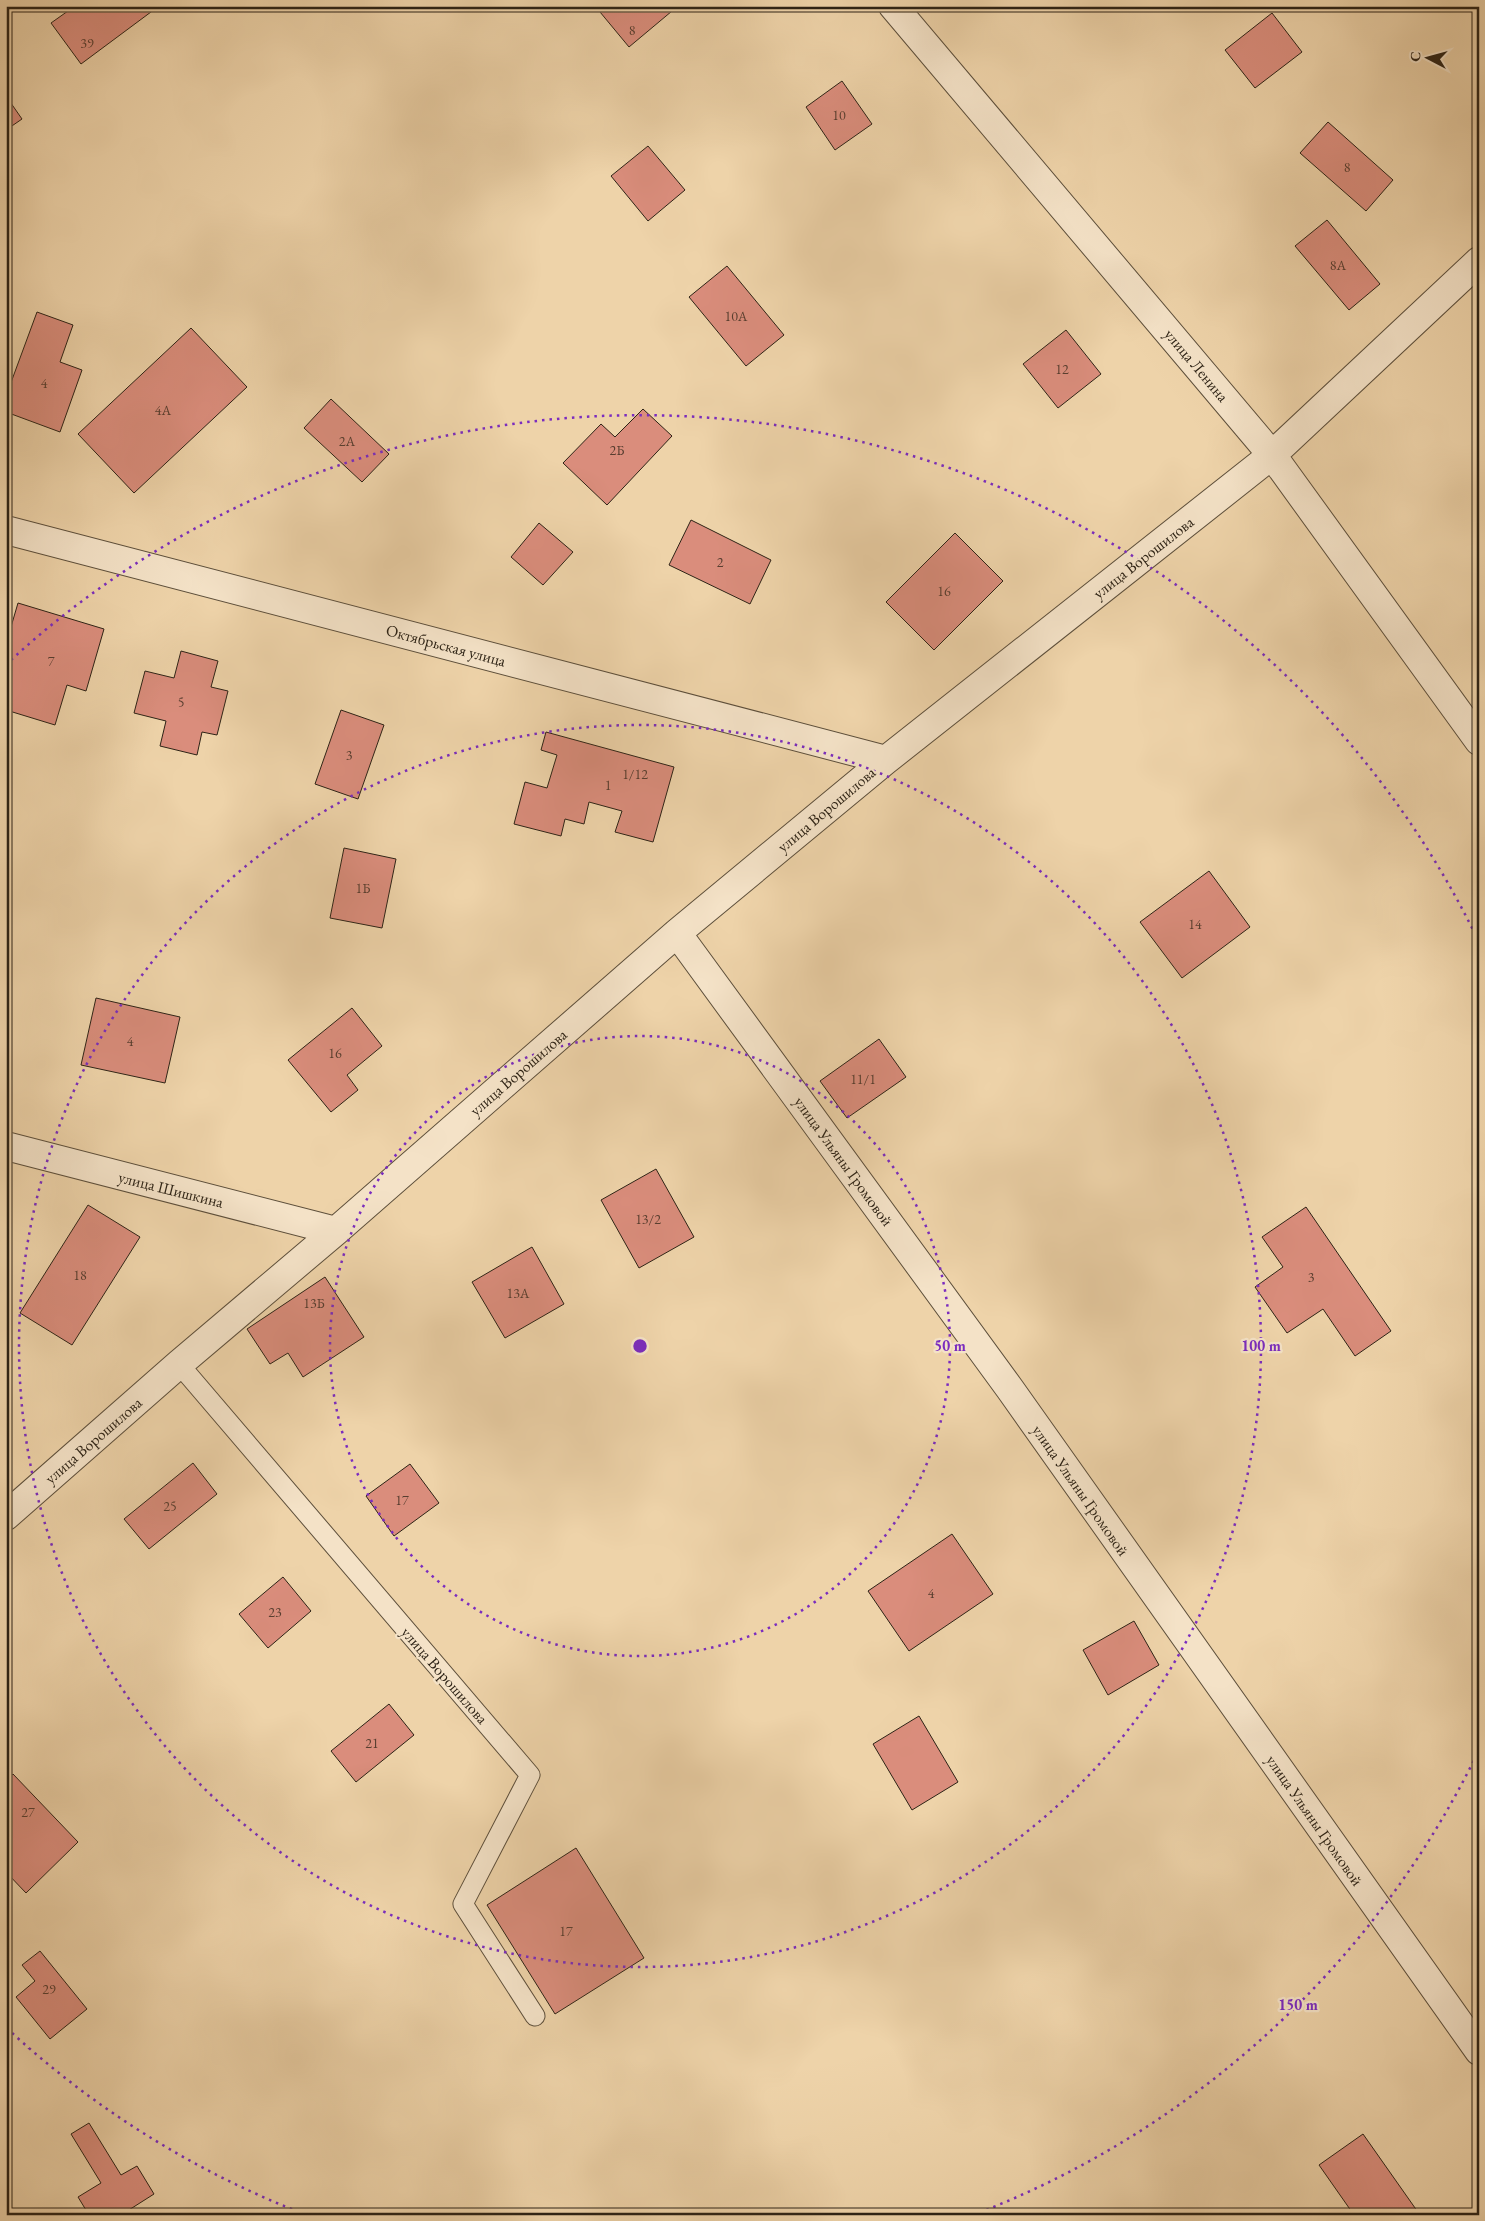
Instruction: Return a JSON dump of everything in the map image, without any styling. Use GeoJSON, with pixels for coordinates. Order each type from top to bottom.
{"type":"FeatureCollection","features":[{"type":"Feature","properties":{"kind":"street","name":"улица Ленина"},"geometry":{"type":"LineString","coordinates":[[893,6],[1272,455],[1479,741]]}},
{"type":"Feature","properties":{"kind":"street","name":"улица Ворошилова"},"geometry":{"type":"LineString","coordinates":[[6,1516],[677,933],[886,760],[1272,455],[1479,261]]}},
{"type":"Feature","properties":{"kind":"street","name":"Октябрьская улица"},"geometry":{"type":"LineString","coordinates":[[6,530],[886,760]]}},
{"type":"Feature","properties":{"kind":"street","name":"улица Ульяны Громовой"},"geometry":{"type":"LineString","coordinates":[[677,933],[1010,1389],[1479,2051]]}},
{"type":"Feature","properties":{"kind":"street","name":"улица Шишкина"},"geometry":{"type":"LineString","coordinates":[[6,1146],[336,1231]]}},
{"type":"Feature","properties":{"kind":"lane","name":"улица Ворошилова"},"geometry":{"type":"LineString","coordinates":[[179,1364],[530,1775],[463,1904],[536,2016]]}},
{"type":"Feature","properties":{"kind":"building"},"geometry":{"type":"Polygon","coordinates":[[[75,6],[159,6],[81,64],[51,23],[75,6]]]}},
{"type":"Feature","properties":{"kind":"building"},"geometry":{"type":"Polygon","coordinates":[[[607,6],[678,6],[629,47],[600,12],[607,6]]]}},
{"type":"Feature","properties":{"kind":"building"},"geometry":{"type":"Polygon","coordinates":[[[1272,13],[1302,52],[1255,88],[1225,50],[1272,13]]]}},
{"type":"Feature","properties":{"kind":"building"},"geometry":{"type":"Polygon","coordinates":[[[842,81],[872,124],[835,150],[806,107],[842,81]]]}},
{"type":"Feature","properties":{"kind":"building"},"geometry":{"type":"Polygon","coordinates":[[[6,96],[22,119],[6,130],[6,96]]]}},
{"type":"Feature","properties":{"kind":"building"},"geometry":{"type":"Polygon","coordinates":[[[1328,122],[1393,180],[1366,211],[1300,153],[1328,122]]]}},
{"type":"Feature","properties":{"kind":"building"},"geometry":{"type":"Polygon","coordinates":[[[648,146],[685,190],[648,221],[611,176],[648,146]]]}},
{"type":"Feature","properties":{"kind":"building"},"geometry":{"type":"Polygon","coordinates":[[[1327,220],[1380,284],[1349,310],[1295,246],[1327,220]]]}},
{"type":"Feature","properties":{"kind":"building"},"geometry":{"type":"Polygon","coordinates":[[[727,266],[784,335],[746,366],[689,297],[727,266]]]}},
{"type":"Feature","properties":{"kind":"building"},"geometry":{"type":"Polygon","coordinates":[[[37,312],[73,325],[60,362],[82,370],[60,432],[6,412],[6,396],[37,312]]]}},
{"type":"Feature","properties":{"kind":"building"},"geometry":{"type":"Polygon","coordinates":[[[191,328],[247,387],[134,493],[78,434],[191,328]]]}},
{"type":"Feature","properties":{"kind":"building"},"geometry":{"type":"Polygon","coordinates":[[[1066,330],[1101,374],[1058,408],[1023,364],[1066,330]]]}},
{"type":"Feature","properties":{"kind":"building"},"geometry":{"type":"Polygon","coordinates":[[[331,399],[389,454],[362,482],[304,428],[331,399]]]}},
{"type":"Feature","properties":{"kind":"building"},"geometry":{"type":"Polygon","coordinates":[[[643,409],[672,436],[607,505],[563,463],[601,424],[615,437],[643,409]]]}},
{"type":"Feature","properties":{"kind":"building"},"geometry":{"type":"Polygon","coordinates":[[[691,520],[771,560],[750,604],[669,565],[691,520]]]}},
{"type":"Feature","properties":{"kind":"building"},"geometry":{"type":"Polygon","coordinates":[[[539,523],[573,552],[543,585],[511,557],[539,523]]]}},
{"type":"Feature","properties":{"kind":"building"},"geometry":{"type":"Polygon","coordinates":[[[955,533],[1003,581],[934,650],[886,602],[955,533]]]}},
{"type":"Feature","properties":{"kind":"building"},"geometry":{"type":"Polygon","coordinates":[[[18,603],[104,629],[86,691],[67,685],[55,725],[6,710],[6,637],[8,637],[18,603]]]}},
{"type":"Feature","properties":{"kind":"building"},"geometry":{"type":"Polygon","coordinates":[[[181,651],[218,661],[211,687],[228,691],[217,735],[202,732],[197,755],[160,746],[166,721],[134,713],[145,671],[174,678],[181,651]]]}},
{"type":"Feature","properties":{"kind":"building"},"geometry":{"type":"Polygon","coordinates":[[[341,710],[384,725],[358,799],[315,784],[341,710]]]}},
{"type":"Feature","properties":{"kind":"building"},"geometry":{"type":"Polygon","coordinates":[[[546,732],[674,767],[653,842],[615,832],[622,811],[589,802],[584,824],[565,819],[561,836],[514,824],[525,782],[547,788],[557,755],[541,750],[546,732]]]}},
{"type":"Feature","properties":{"kind":"building"},"geometry":{"type":"Polygon","coordinates":[[[344,848],[396,859],[382,928],[330,918],[344,848]]]}},
{"type":"Feature","properties":{"kind":"building"},"geometry":{"type":"Polygon","coordinates":[[[1209,871],[1250,927],[1182,978],[1140,922],[1209,871]]]}},
{"type":"Feature","properties":{"kind":"building"},"geometry":{"type":"Polygon","coordinates":[[[96,998],[180,1017],[165,1083],[81,1065],[96,998]]]}},
{"type":"Feature","properties":{"kind":"building"},"geometry":{"type":"Polygon","coordinates":[[[352,1008],[382,1046],[347,1075],[358,1090],[331,1112],[288,1060],[352,1008]]]}},
{"type":"Feature","properties":{"kind":"building"},"geometry":{"type":"Polygon","coordinates":[[[879,1039],[906,1077],[847,1118],[820,1081],[879,1039]]]}},
{"type":"Feature","properties":{"kind":"building"},"geometry":{"type":"Polygon","coordinates":[[[656,1169],[694,1237],[639,1268],[601,1200],[656,1169]]]}},
{"type":"Feature","properties":{"kind":"building"},"geometry":{"type":"Polygon","coordinates":[[[88,1205],[140,1237],[72,1345],[20,1313],[88,1205]]]}},
{"type":"Feature","properties":{"kind":"building"},"geometry":{"type":"Polygon","coordinates":[[[1306,1207],[1391,1331],[1355,1356],[1323,1309],[1287,1333],[1255,1287],[1283,1267],[1262,1237],[1306,1207]]]}},
{"type":"Feature","properties":{"kind":"building"},"geometry":{"type":"Polygon","coordinates":[[[532,1247],[564,1304],[505,1338],[472,1282],[532,1247]]]}},
{"type":"Feature","properties":{"kind":"building"},"geometry":{"type":"Polygon","coordinates":[[[325,1277],[364,1337],[303,1377],[288,1353],[270,1364],[247,1329],[325,1277]]]}},
{"type":"Feature","properties":{"kind":"building"},"geometry":{"type":"Polygon","coordinates":[[[193,1463],[217,1494],[149,1549],[124,1519],[193,1463]]]}},
{"type":"Feature","properties":{"kind":"building"},"geometry":{"type":"Polygon","coordinates":[[[410,1464],[439,1503],[394,1536],[366,1496],[410,1464]]]}},
{"type":"Feature","properties":{"kind":"building"},"geometry":{"type":"Polygon","coordinates":[[[952,1534],[993,1594],[909,1651],[868,1591],[952,1534]]]}},
{"type":"Feature","properties":{"kind":"building"},"geometry":{"type":"Polygon","coordinates":[[[283,1577],[311,1611],[268,1648],[239,1614],[283,1577]]]}},
{"type":"Feature","properties":{"kind":"building"},"geometry":{"type":"Polygon","coordinates":[[[1134,1621],[1159,1665],[1108,1695],[1083,1650],[1134,1621]]]}},
{"type":"Feature","properties":{"kind":"building"},"geometry":{"type":"Polygon","coordinates":[[[389,1704],[414,1735],[356,1782],[331,1751],[389,1704]]]}},
{"type":"Feature","properties":{"kind":"building"},"geometry":{"type":"Polygon","coordinates":[[[919,1716],[958,1782],[912,1810],[873,1744],[919,1716]]]}},
{"type":"Feature","properties":{"kind":"building"},"geometry":{"type":"Polygon","coordinates":[[[13,1774],[78,1842],[26,1893],[6,1872],[6,1781],[13,1774]]]}},
{"type":"Feature","properties":{"kind":"building"},"geometry":{"type":"Polygon","coordinates":[[[576,1848],[644,1958],[555,2014],[487,1905],[576,1848]]]}},
{"type":"Feature","properties":{"kind":"building"},"geometry":{"type":"Polygon","coordinates":[[[40,1951],[87,2009],[50,2039],[16,1997],[35,1981],[22,1965],[40,1951]]]}},
{"type":"Feature","properties":{"kind":"building"},"geometry":{"type":"Polygon","coordinates":[[[89,2123],[121,2175],[137,2166],[154,2194],[121,2215],[89,2215],[78,2197],[101,2183],[71,2134],[89,2123]]]}},
{"type":"Feature","properties":{"kind":"building"},"geometry":{"type":"Polygon","coordinates":[[[1363,2134],[1420,2215],[1354,2215],[1319,2165],[1363,2134]]]}}]}
